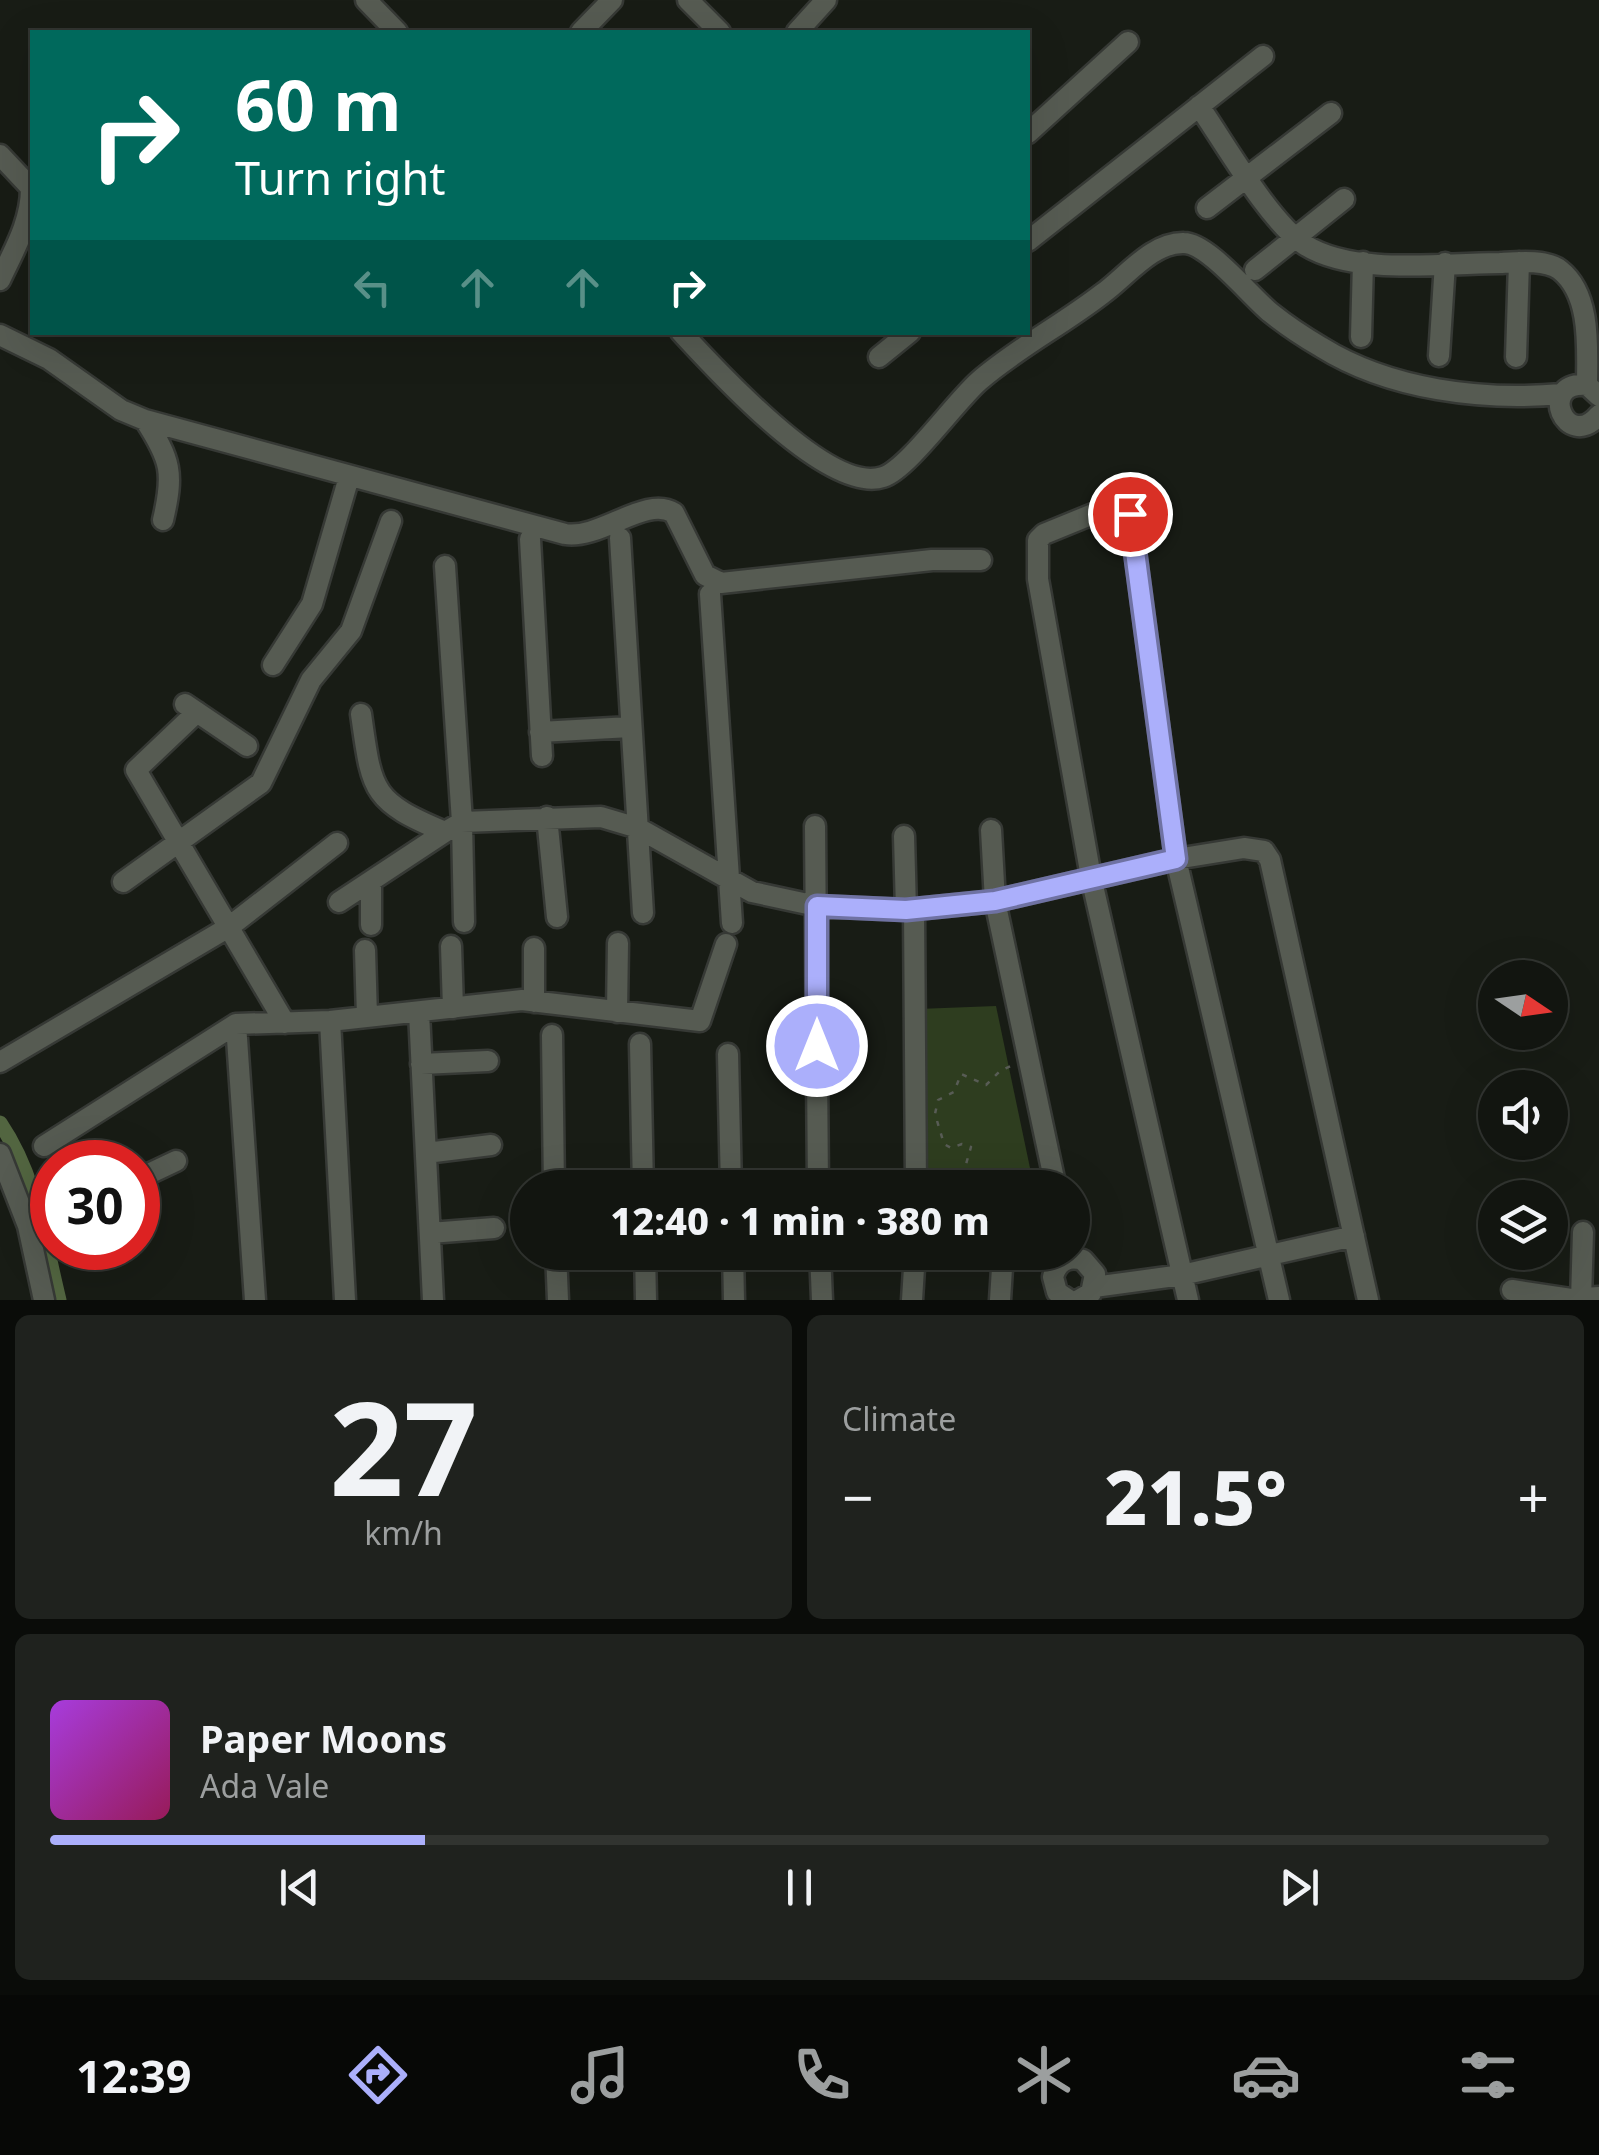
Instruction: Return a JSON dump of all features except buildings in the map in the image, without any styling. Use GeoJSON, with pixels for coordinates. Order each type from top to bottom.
{"type":"FeatureCollection","features":[{"type":"Feature","properties":{"kind":"street"},"geometry":{"type":"LineString","coordinates":[[366,0],[395,30]]}},
{"type":"Feature","properties":{"kind":"street"},"geometry":{"type":"LineString","coordinates":[[583,30],[612,0]]}},
{"type":"Feature","properties":{"kind":"street"},"geometry":{"type":"LineString","coordinates":[[688,0],[711,29]]}},
{"type":"Feature","properties":{"kind":"street"},"geometry":{"type":"LineString","coordinates":[[793,0],[803,25],[826,0]]}},
{"type":"Feature","properties":{"kind":"street"},"geometry":{"type":"LineString","coordinates":[[1030,131],[1128,42]]}},
{"type":"Feature","properties":{"kind":"street"},"geometry":{"type":"LineString","coordinates":[[1030,238],[1262,56]]}},
{"type":"Feature","properties":{"kind":"street"},"geometry":{"type":"LineString","coordinates":[[684,335],[723,378],[816,458],[858,480],[885,477],[910,456],[948,411],[1013,354],[1061,326],[1145,256],[1184,242],[1201,248],[1271,313],[1310,340],[1368,371],[1450,390],[1510,398],[1562,394],[1573,386],[1593,390],[1587,326],[1573,287],[1559,268],[1519,262],[1364,262],[1343,260],[1304,245],[1277,217],[1199,106]]}},
{"type":"Feature","properties":{"kind":"street"},"geometry":{"type":"LineString","coordinates":[[1207,208],[1331,113]]}},
{"type":"Feature","properties":{"kind":"street"},"geometry":{"type":"LineString","coordinates":[[0,155],[30,187]]}},
{"type":"Feature","properties":{"kind":"street"},"geometry":{"type":"LineString","coordinates":[[0,280],[24,229],[30,194]]}},
{"type":"Feature","properties":{"kind":"street"},"geometry":{"type":"LineString","coordinates":[[1254,270],[1344,199]]}},
{"type":"Feature","properties":{"kind":"street"},"geometry":{"type":"LineString","coordinates":[[1361,337],[1364,262]]}},
{"type":"Feature","properties":{"kind":"street"},"geometry":{"type":"LineString","coordinates":[[1516,356],[1519,262]]}},
{"type":"Feature","properties":{"kind":"street"},"geometry":{"type":"LineString","coordinates":[[1440,356],[1445,263]]}},
{"type":"Feature","properties":{"kind":"street"},"geometry":{"type":"LineString","coordinates":[[0,335],[48,359],[122,410],[145,420],[574,536],[650,509],[668,509],[705,575],[721,583],[932,560],[981,560]]}},
{"type":"Feature","properties":{"kind":"street"},"geometry":{"type":"LineString","coordinates":[[879,357],[906,335]]}},
{"type":"Feature","properties":{"kind":"street"},"geometry":{"type":"LineString","coordinates":[[1562,394],[1561,414],[1570,424],[1584,426],[1599,415]]}},
{"type":"Feature","properties":{"kind":"street"},"geometry":{"type":"LineString","coordinates":[[145,420],[165,451],[172,474],[163,520]]}},
{"type":"Feature","properties":{"kind":"street"},"geometry":{"type":"LineString","coordinates":[[273,664],[312,604],[349,477]]}},
{"type":"Feature","properties":{"kind":"street"},"geometry":{"type":"LineString","coordinates":[[1188,1300],[1091,877],[1038,578],[1038,540],[1051,530],[1115,505],[1130,514],[1176,859],[1280,1300]]}},
{"type":"Feature","properties":{"kind":"street"},"geometry":{"type":"LineString","coordinates":[[123,882],[261,783],[312,680],[352,632],[391,522]]}},
{"type":"Feature","properties":{"kind":"street"},"geometry":{"type":"LineString","coordinates":[[620,538],[643,913]]}},
{"type":"Feature","properties":{"kind":"street"},"geometry":{"type":"LineString","coordinates":[[530,539],[542,756]]}},
{"type":"Feature","properties":{"kind":"street"},"geometry":{"type":"LineString","coordinates":[[444,566],[454,827],[464,922]]}},
{"type":"Feature","properties":{"kind":"street"},"geometry":{"type":"LineString","coordinates":[[710,594],[732,922]]}},
{"type":"Feature","properties":{"kind":"street"},"geometry":{"type":"LineString","coordinates":[[247,746],[191,708],[136,770],[285,1023]]}},
{"type":"Feature","properties":{"kind":"street"},"geometry":{"type":"LineString","coordinates":[[361,714],[368,770],[384,800],[400,813],[454,827],[547,817],[601,817],[638,828],[752,892],[817,906],[910,909],[995,901],[1176,859],[1254,847],[1264,851],[1270,860],[1368,1300]]}},
{"type":"Feature","properties":{"kind":"street"},"geometry":{"type":"LineString","coordinates":[[540,732],[630,726]]}},
{"type":"Feature","properties":{"kind":"street"},"geometry":{"type":"LineString","coordinates":[[547,817],[557,918]]}},
{"type":"Feature","properties":{"kind":"street"},"geometry":{"type":"LineString","coordinates":[[815,826],[818,1170]]}},
{"type":"Feature","properties":{"kind":"street"},"geometry":{"type":"LineString","coordinates":[[339,902],[454,827]]}},
{"type":"Feature","properties":{"kind":"street"},"geometry":{"type":"LineString","coordinates":[[990,830],[995,901],[1052,1170]]}},
{"type":"Feature","properties":{"kind":"street"},"geometry":{"type":"LineString","coordinates":[[904,836],[910,909],[916,1170]]}},
{"type":"Feature","properties":{"kind":"street"},"geometry":{"type":"LineString","coordinates":[[0,1062],[228,927],[336,843]]}},
{"type":"Feature","properties":{"kind":"street"},"geometry":{"type":"LineString","coordinates":[[370,926],[372,881]]}},
{"type":"Feature","properties":{"kind":"street"},"geometry":{"type":"LineString","coordinates":[[617,1012],[618,943]]}},
{"type":"Feature","properties":{"kind":"street"},"geometry":{"type":"LineString","coordinates":[[53,1140],[236,1024],[330,1021],[534,1002],[700,1021],[726,944]]}},
{"type":"Feature","properties":{"kind":"street"},"geometry":{"type":"LineString","coordinates":[[451,946],[452,1008]]}},
{"type":"Feature","properties":{"kind":"street"},"geometry":{"type":"LineString","coordinates":[[534,948],[534,1002]]}},
{"type":"Feature","properties":{"kind":"street"},"geometry":{"type":"LineString","coordinates":[[365,950],[367,1018]]}},
{"type":"Feature","properties":{"kind":"street"},"geometry":{"type":"LineString","coordinates":[[419,1012],[433,1300]]}},
{"type":"Feature","properties":{"kind":"street"},"geometry":{"type":"LineString","coordinates":[[330,1021],[345,1300]]}},
{"type":"Feature","properties":{"kind":"street"},"geometry":{"type":"LineString","coordinates":[[236,1024],[256,1300]]}},
{"type":"Feature","properties":{"kind":"street"},"geometry":{"type":"LineString","coordinates":[[552,1035],[554,1170]]}},
{"type":"Feature","properties":{"kind":"street"},"geometry":{"type":"LineString","coordinates":[[640,1044],[643,1170]]}},
{"type":"Feature","properties":{"kind":"street"},"geometry":{"type":"LineString","coordinates":[[728,1054],[731,1170]]}},
{"type":"Feature","properties":{"kind":"street"},"geometry":{"type":"LineString","coordinates":[[421,1064],[488,1062]]}},
{"type":"Feature","properties":{"kind":"street"},"geometry":{"type":"LineString","coordinates":[[426,1152],[491,1145]]}},
{"type":"Feature","properties":{"kind":"street"},"geometry":{"type":"LineString","coordinates":[[0,1154],[30,1206]]}},
{"type":"Feature","properties":{"kind":"street"},"geometry":{"type":"LineString","coordinates":[[160,1169],[176,1161]]}},
{"type":"Feature","properties":{"kind":"street"},"geometry":{"type":"LineString","coordinates":[[430,1233],[494,1228]]}},
{"type":"Feature","properties":{"kind":"street"},"geometry":{"type":"LineString","coordinates":[[1582,1299],[1583,1232]]}},
{"type":"Feature","properties":{"kind":"street"},"geometry":{"type":"LineString","coordinates":[[1055,1270],[1054,1285],[1083,1297],[1354,1236]]}},
{"type":"Feature","properties":{"kind":"street"},"geometry":{"type":"LineString","coordinates":[[1083,1297],[1093,1269],[1090,1266]]}},
{"type":"Feature","properties":{"kind":"street"},"geometry":{"type":"LineString","coordinates":[[38,1270],[38,1299]]}},
{"type":"Feature","properties":{"kind":"street"},"geometry":{"type":"LineString","coordinates":[[557,1270],[558,1300]]}},
{"type":"Feature","properties":{"kind":"street"},"geometry":{"type":"LineString","coordinates":[[645,1270],[646,1300]]}},
{"type":"Feature","properties":{"kind":"street"},"geometry":{"type":"LineString","coordinates":[[733,1270],[734,1300]]}},
{"type":"Feature","properties":{"kind":"street"},"geometry":{"type":"LineString","coordinates":[[821,1270],[822,1300]]}},
{"type":"Feature","properties":{"kind":"street"},"geometry":{"type":"LineString","coordinates":[[912,1300],[913,1270]]}},
{"type":"Feature","properties":{"kind":"street"},"geometry":{"type":"LineString","coordinates":[[1000,1300],[1002,1270]]}},
{"type":"Feature","properties":{"kind":"street"},"geometry":{"type":"LineString","coordinates":[[1512,1290],[1582,1299],[1599,1297]]}},
{"type":"Feature","properties":{"kind":"path"},"geometry":{"type":"LineString","coordinates":[[964,1170],[970,1146],[951,1148],[944,1144],[935,1114],[938,1100],[954,1092],[962,1074],[986,1085],[1000,1071],[1028,1059]]}},
{"type":"Feature","properties":{"kind":"green space"},"geometry":{"type":"Polygon","coordinates":[[[996,1006],[1030,1170],[923,1170],[918,1009],[996,1006]]]}},
{"type":"Feature","properties":{"kind":"waterway"},"geometry":{"type":"LineString","coordinates":[[0,1123],[31,1186],[59,1300]]}},
{"type":"Feature","properties":{"kind":"route"},"geometry":{"type":"LineString","coordinates":[[817,1046],[817,906],[906,910],[995,901],[1176,859],[1130,514]]}}]}
